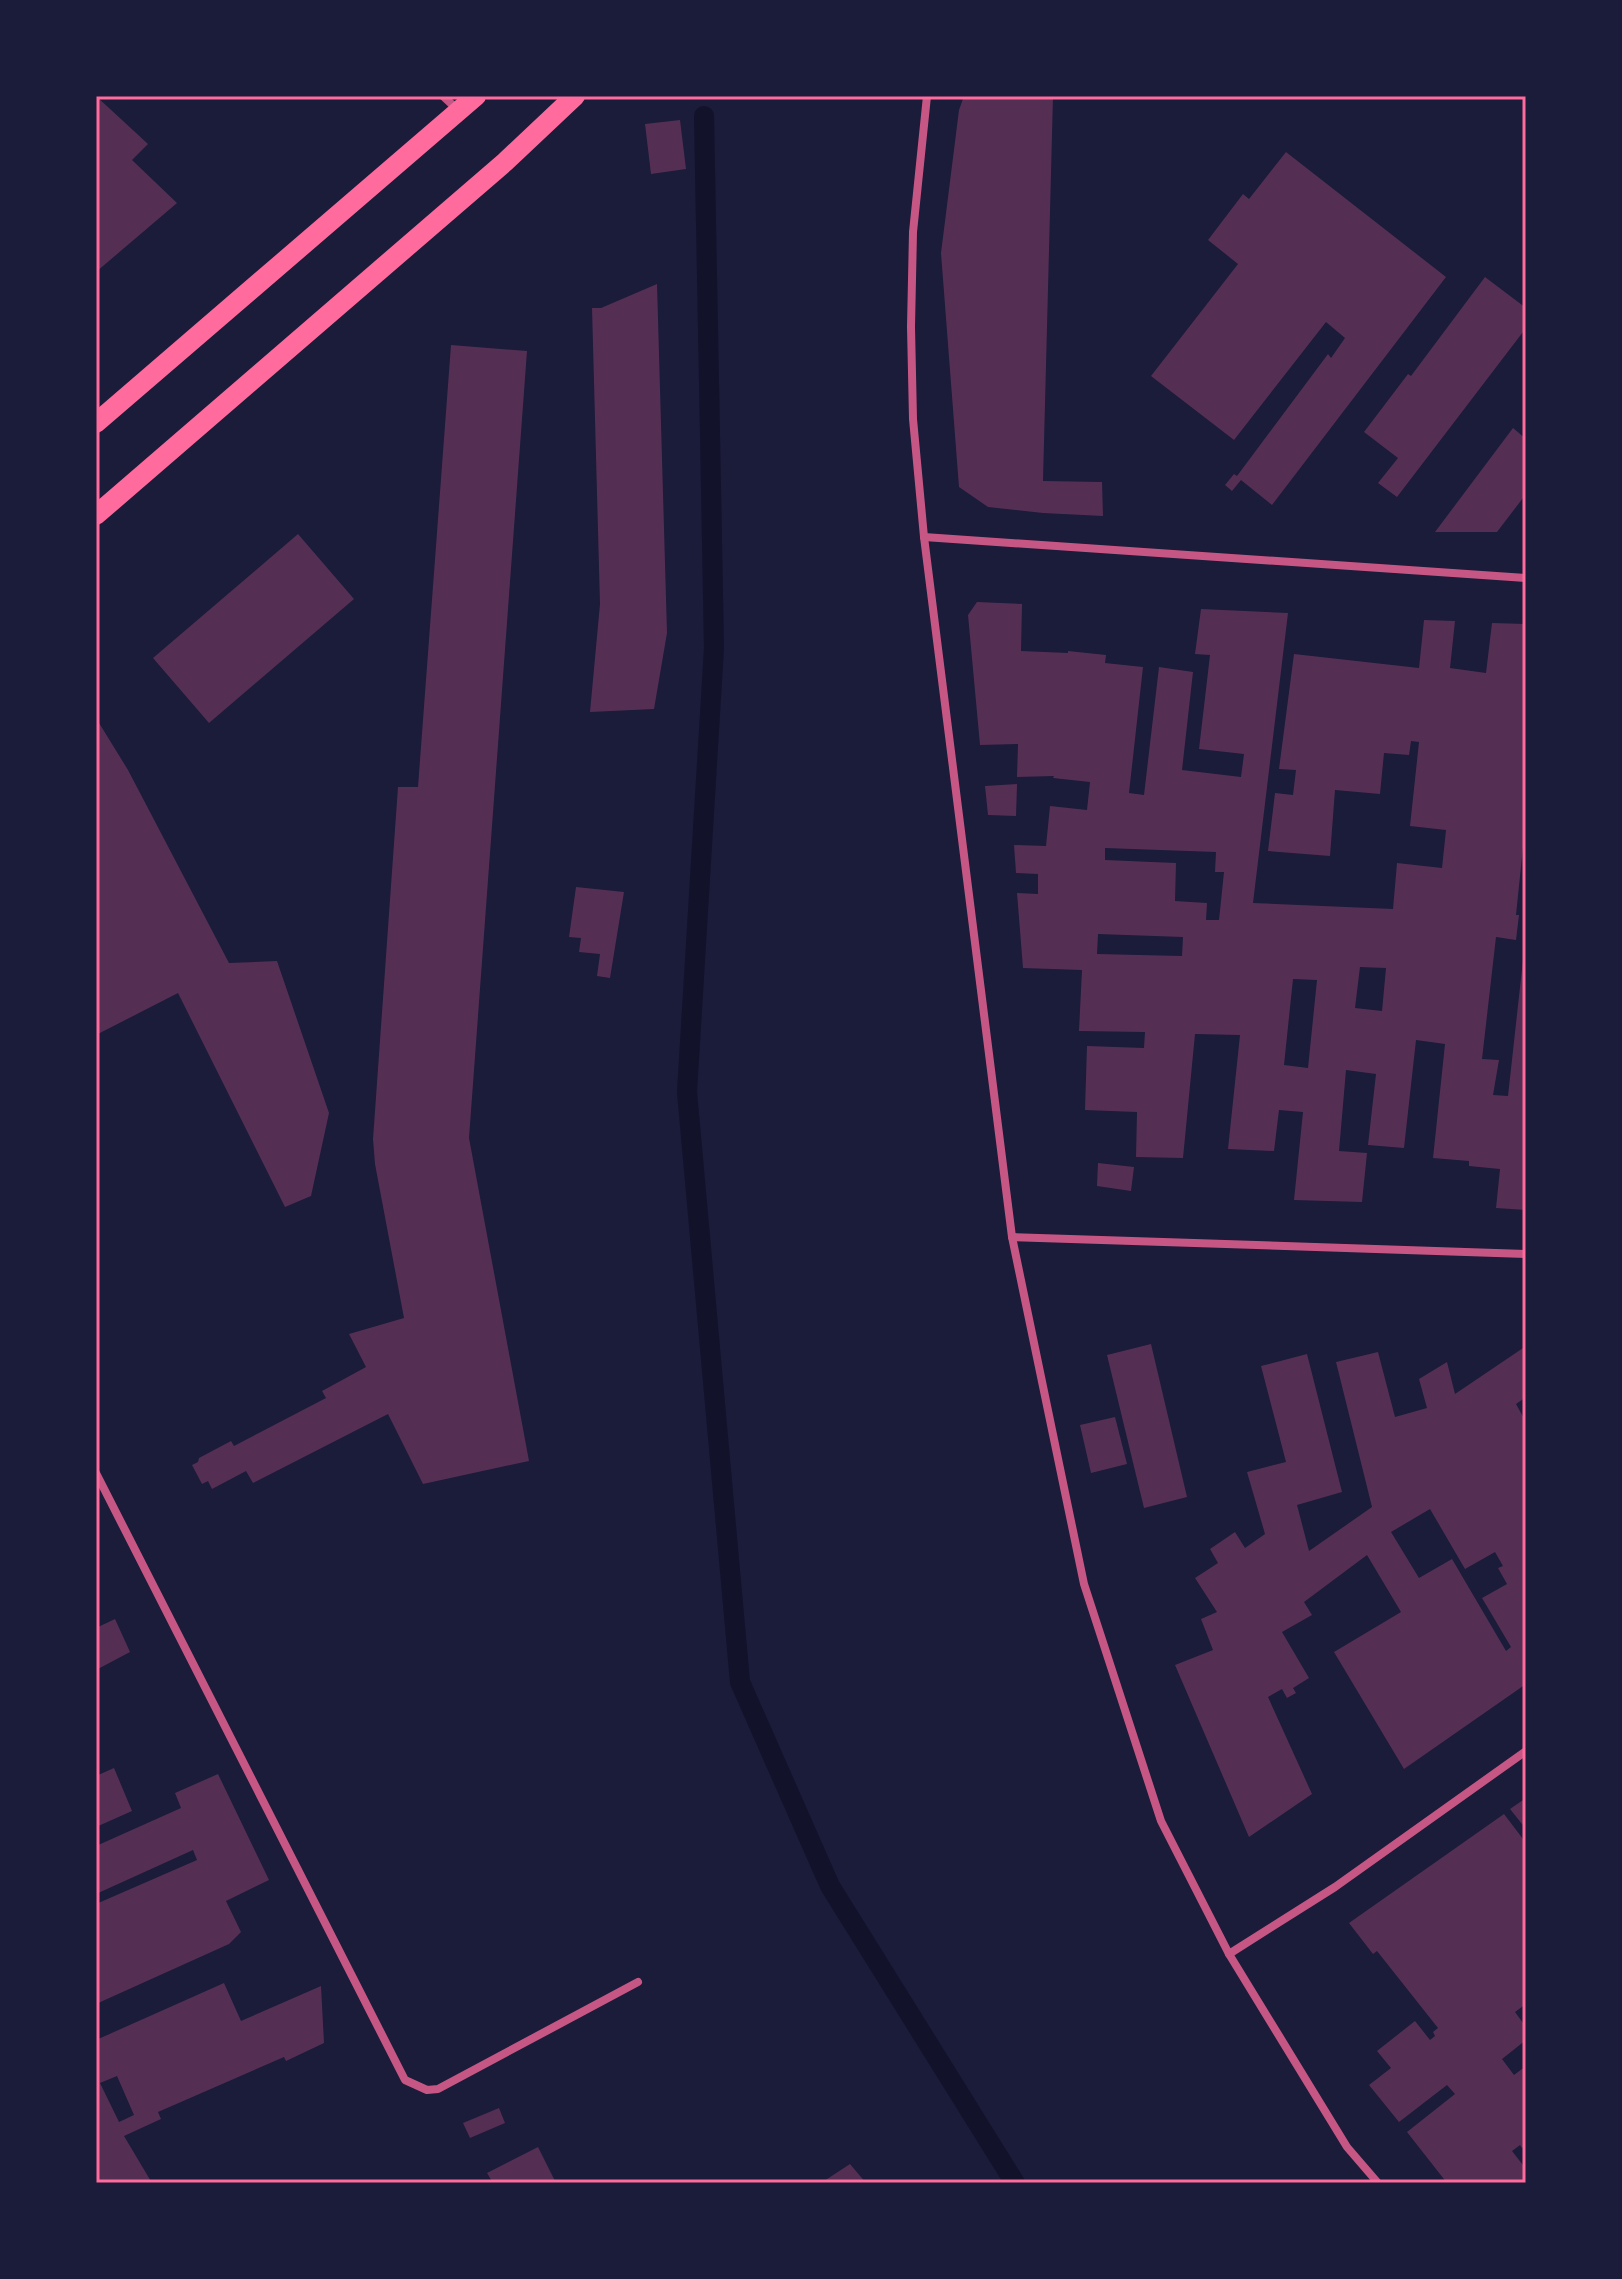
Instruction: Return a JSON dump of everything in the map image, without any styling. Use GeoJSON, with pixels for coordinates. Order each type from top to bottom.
{"type":"FeatureCollection","features":[{"type":"Feature","properties":{"kind":"main road"},"geometry":{"type":"LineString","coordinates":[[96,423],[476,96]]}},
{"type":"Feature","properties":{"kind":"main road"},"geometry":{"type":"LineString","coordinates":[[96,515],[505,162],[575,96]]}},
{"type":"Feature","properties":{"kind":"street"},"geometry":{"type":"LineString","coordinates":[[443,96],[460,111]]}},
{"type":"Feature","properties":{"kind":"street"},"geometry":{"type":"LineString","coordinates":[[927,96],[913,232],[911,327],[913,419],[924,537],[1012,1237],[1084,1584],[1161,1821],[1229,1954],[1347,2147],[1378,2183]]}},
{"type":"Feature","properties":{"kind":"street"},"geometry":{"type":"LineString","coordinates":[[924,537],[1526,578]]}},
{"type":"Feature","properties":{"kind":"street"},"geometry":{"type":"LineString","coordinates":[[1012,1237],[1526,1254]]}},
{"type":"Feature","properties":{"kind":"street"},"geometry":{"type":"LineString","coordinates":[[96,1473],[405,2080],[427,2090],[438,2089],[638,1982]]}},
{"type":"Feature","properties":{"kind":"street"},"geometry":{"type":"LineString","coordinates":[[1229,1954],[1335,1887],[1526,1751]]}},
{"type":"Feature","properties":{"kind":"building"},"geometry":{"type":"Polygon","coordinates":[[[96,96],[148,144],[132,160],[177,203],[96,272],[96,96]]]}},
{"type":"Feature","properties":{"kind":"building"},"geometry":{"type":"Polygon","coordinates":[[[964,96],[1053,96],[1043,481],[1102,482],[1103,516],[988,507],[959,487],[941,253],[959,110],[964,96]]]}},
{"type":"Feature","properties":{"kind":"building"},"geometry":{"type":"Polygon","coordinates":[[[680,120],[686,169],[651,174],[645,124],[680,120]]]}},
{"type":"Feature","properties":{"kind":"building"},"geometry":{"type":"Polygon","coordinates":[[[1286,152],[1446,277],[1272,505],[1241,480],[1232,491],[1225,485],[1234,474],[1237,476],[1328,354],[1331,358],[1345,338],[1326,322],[1234,440],[1151,376],[1238,264],[1208,240],[1243,194],[1249,199],[1286,152]]]}},
{"type":"Feature","properties":{"kind":"building"},"geometry":{"type":"Polygon","coordinates":[[[1485,277],[1526,308],[1526,328],[1397,497],[1378,483],[1398,458],[1364,432],[1408,374],[1411,376],[1485,277]]]}},
{"type":"Feature","properties":{"kind":"building"},"geometry":{"type":"Polygon","coordinates":[[[657,284],[667,633],[654,709],[590,712],[600,604],[592,308],[601,308],[657,284]]]}},
{"type":"Feature","properties":{"kind":"building"},"geometry":{"type":"Polygon","coordinates":[[[451,345],[527,351],[469,1138],[529,1461],[423,1484],[388,1414],[253,1483],[246,1471],[212,1489],[208,1481],[202,1484],[192,1465],[199,1458],[231,1441],[234,1446],[326,1398],[322,1391],[366,1367],[349,1334],[404,1318],[373,1139],[398,787],[418,787],[451,345]]]}},
{"type":"Feature","properties":{"kind":"building"},"geometry":{"type":"Polygon","coordinates":[[[1513,428],[1526,439],[1526,494],[1497,532],[1435,532],[1513,428]]]}},
{"type":"Feature","properties":{"kind":"building"},"geometry":{"type":"Polygon","coordinates":[[[298,534],[354,599],[209,723],[153,658],[298,534]]]}},
{"type":"Feature","properties":{"kind":"building"},"geometry":{"type":"Polygon","coordinates":[[[977,602],[1022,604],[1021,651],[1106,655],[1105,663],[1143,667],[1129,793],[1144,795],[1159,667],[1193,672],[1182,770],[1241,777],[1244,754],[1199,749],[1210,655],[1195,654],[1201,609],[1288,613],[1253,903],[1393,909],[1397,863],[1442,868],[1446,830],[1410,826],[1419,742],[1411,741],[1409,755],[1384,753],[1380,794],[1335,790],[1330,856],[1268,851],[1275,793],[1293,795],[1296,770],[1279,769],[1294,654],[1419,668],[1424,620],[1455,621],[1450,668],[1486,673],[1492,623],[1526,624],[1526,818],[1516,915],[1519,915],[1516,940],[1496,937],[1482,1059],[1499,1060],[1493,1095],[1508,1096],[1526,951],[1526,1210],[1496,1208],[1500,1169],[1469,1166],[1469,1161],[1433,1158],[1445,1044],[1416,1040],[1404,1148],[1368,1145],[1376,1074],[1346,1070],[1339,1151],[1367,1153],[1362,1202],[1294,1200],[1303,1112],[1279,1110],[1274,1151],[1228,1149],[1240,1035],[1195,1034],[1183,1158],[1136,1157],[1137,1112],[1085,1110],[1087,1046],[1144,1048],[1145,1032],[1079,1031],[1082,970],[1023,968],[1017,893],[1038,894],[1038,874],[1016,873],[1014,845],[1046,846],[1050,806],[1087,810],[1090,782],[1054,776],[1017,777],[1018,744],[980,745],[968,615],[977,602]],[[1105,848],[1105,860],[1176,863],[1175,901],[1207,903],[1206,920],[1219,920],[1224,872],[1215,872],[1216,852],[1105,848]],[[1098,934],[1097,954],[1182,956],[1183,937],[1098,934]],[[1360,967],[1355,1008],[1382,1011],[1386,968],[1360,967]],[[1293,979],[1284,1065],[1308,1068],[1317,980],[1293,979]]]}},
{"type":"Feature","properties":{"kind":"building"},"geometry":{"type":"Polygon","coordinates":[[[96,718],[128,770],[229,963],[277,961],[329,1113],[311,1196],[285,1207],[178,993],[96,1035],[96,718]]]}},
{"type":"Feature","properties":{"kind":"building"},"geometry":{"type":"Polygon","coordinates":[[[1017,784],[1016,816],[988,815],[985,786],[1017,784]]]}},
{"type":"Feature","properties":{"kind":"building"},"geometry":{"type":"Polygon","coordinates":[[[576,887],[624,892],[610,978],[597,976],[600,954],[579,952],[581,938],[569,937],[576,887]]]}},
{"type":"Feature","properties":{"kind":"building"},"geometry":{"type":"Polygon","coordinates":[[[1098,1163],[1134,1167],[1131,1191],[1097,1186],[1098,1163]]]}},
{"type":"Feature","properties":{"kind":"building"},"geometry":{"type":"Polygon","coordinates":[[[1151,1344],[1187,1497],[1144,1508],[1107,1355],[1151,1344]]]}},
{"type":"Feature","properties":{"kind":"building"},"geometry":{"type":"Polygon","coordinates":[[[1526,1346],[1526,1397],[1516,1404],[1526,1422],[1526,1684],[1404,1769],[1334,1652],[1401,1612],[1367,1555],[1304,1602],[1312,1615],[1282,1632],[1309,1678],[1293,1688],[1296,1693],[1287,1698],[1282,1689],[1268,1697],[1312,1794],[1249,1837],[1175,1665],[1213,1650],[1201,1619],[1217,1612],[1195,1578],[1218,1563],[1210,1549],[1235,1532],[1245,1548],[1265,1534],[1247,1472],[1286,1462],[1261,1366],[1307,1354],[1342,1492],[1297,1505],[1309,1551],[1372,1507],[1336,1362],[1378,1352],[1395,1417],[1427,1408],[1419,1379],[1447,1362],[1455,1394],[1526,1346]],[[1430,1509],[1391,1532],[1419,1578],[1452,1559],[1506,1651],[1511,1647],[1482,1598],[1507,1584],[1498,1568],[1503,1566],[1495,1552],[1465,1569],[1430,1509]]]}},
{"type":"Feature","properties":{"kind":"building"},"geometry":{"type":"Polygon","coordinates":[[[1115,1417],[1127,1464],[1091,1473],[1080,1425],[1115,1417]]]}},
{"type":"Feature","properties":{"kind":"building"},"geometry":{"type":"Polygon","coordinates":[[[115,1619],[130,1652],[96,1670],[96,1628],[115,1619]]]}},
{"type":"Feature","properties":{"kind":"building"},"geometry":{"type":"Polygon","coordinates":[[[114,1768],[132,1811],[96,1827],[96,1776],[114,1768]]]}},
{"type":"Feature","properties":{"kind":"building"},"geometry":{"type":"Polygon","coordinates":[[[218,1774],[269,1880],[226,1901],[241,1932],[229,1944],[96,2004],[96,1904],[197,1860],[193,1850],[96,1894],[96,1846],[181,1808],[175,1793],[218,1774]]]}},
{"type":"Feature","properties":{"kind":"building"},"geometry":{"type":"Polygon","coordinates":[[[1526,1798],[1526,1829],[1510,1809],[1526,1798]]]}},
{"type":"Feature","properties":{"kind":"building"},"geometry":{"type":"Polygon","coordinates":[[[1504,1814],[1523,1839],[1526,1837],[1526,2004],[1515,2012],[1523,2023],[1526,2021],[1526,2040],[1502,2059],[1514,2075],[1526,2066],[1526,2145],[1512,2151],[1526,2169],[1526,2183],[1447,2183],[1407,2132],[1455,2094],[1447,2085],[1399,2122],[1369,2085],[1391,2068],[1377,2051],[1415,2021],[1430,2040],[1438,2028],[1377,1951],[1373,1954],[1349,1923],[1504,1814]]]}},
{"type":"Feature","properties":{"kind":"building"},"geometry":{"type":"Polygon","coordinates":[[[224,1983],[241,2021],[321,1986],[324,2043],[286,2061],[284,2057],[158,2112],[161,2119],[124,2136],[152,2183],[96,2183],[96,2040],[224,1983]],[[117,2076],[100,2083],[119,2122],[134,2115],[117,2076]]]}},
{"type":"Feature","properties":{"kind":"building"},"geometry":{"type":"Polygon","coordinates":[[[499,2108],[505,2123],[470,2138],[463,2123],[499,2108]]]}},
{"type":"Feature","properties":{"kind":"building"},"geometry":{"type":"Polygon","coordinates":[[[538,2147],[556,2183],[493,2183],[487,2173],[538,2147]]]}},
{"type":"Feature","properties":{"kind":"building"},"geometry":{"type":"Polygon","coordinates":[[[850,2164],[866,2183],[821,2183],[850,2164]]]}},
{"type":"Feature","properties":{"kind":"waterway"},"geometry":{"type":"LineString","coordinates":[[704,116],[714,648],[687,1092],[740,1682],[830,1886],[1015,2183]]}}]}
